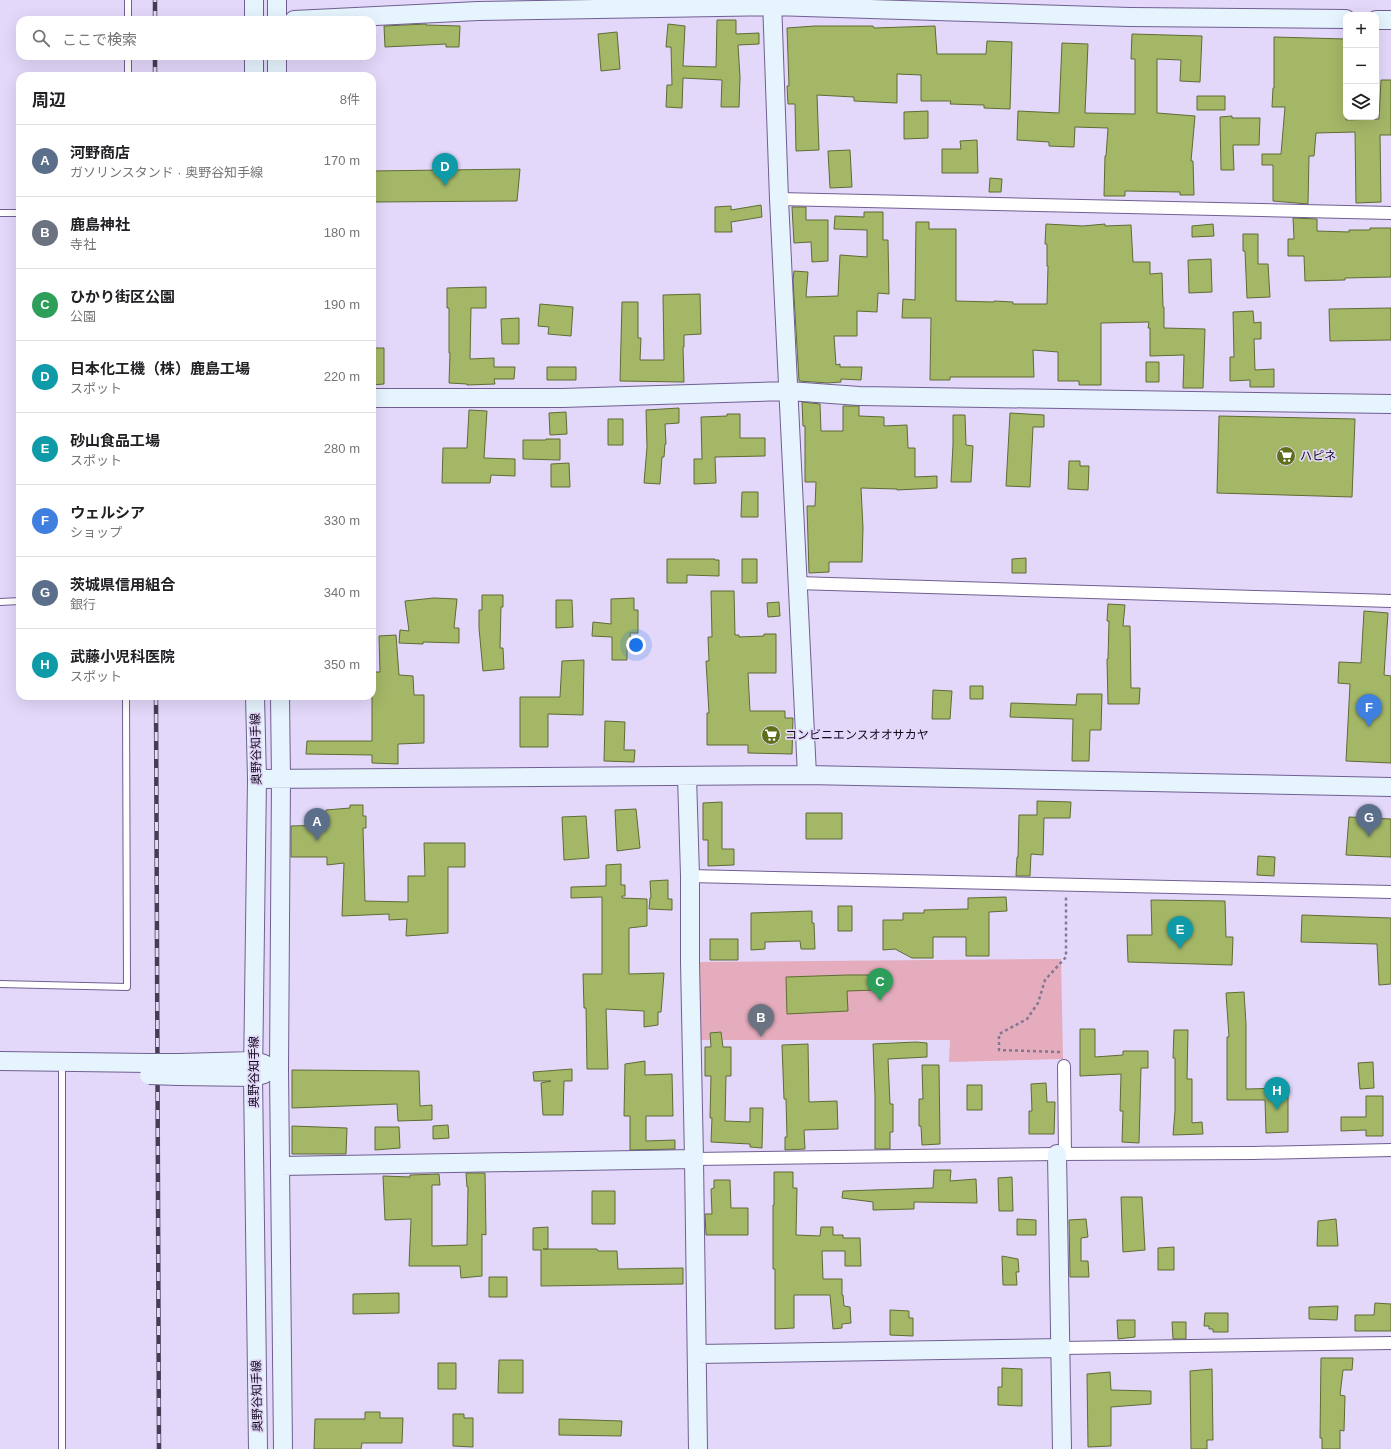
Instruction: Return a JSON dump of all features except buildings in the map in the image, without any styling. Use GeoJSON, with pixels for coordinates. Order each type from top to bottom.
{"type":"FeatureCollection","features":[{"type":"Feature","properties":{"kind":"street"},"geometry":{"type":"LineString","coordinates":[[254,0],[254,16]]}},
{"type":"Feature","properties":{"kind":"street"},"geometry":{"type":"LineString","coordinates":[[277,0],[277,16]]}},
{"type":"Feature","properties":{"kind":"street"},"geometry":{"type":"LineString","coordinates":[[772,3],[778,199],[789,391],[807,775]]}},
{"type":"Feature","properties":{"kind":"street"},"geometry":{"type":"LineString","coordinates":[[347,16],[478,6],[772,3],[1130,17],[1343,19]]}},
{"type":"Feature","properties":{"kind":"street"},"geometry":{"type":"LineString","coordinates":[[1379,20],[1391,20]]}},
{"type":"Feature","properties":{"kind":"street"},"geometry":{"type":"LineString","coordinates":[[254,60],[254,72]]}},
{"type":"Feature","properties":{"kind":"street"},"geometry":{"type":"LineString","coordinates":[[277,60],[277,72]]}},
{"type":"Feature","properties":{"kind":"street"},"geometry":{"type":"LineString","coordinates":[[778,199],[1391,213]]}},
{"type":"Feature","properties":{"kind":"street"},"geometry":{"type":"LineString","coordinates":[[376,398],[562,398],[789,391],[867,396],[1391,404]]}},
{"type":"Feature","properties":{"kind":"street"},"geometry":{"type":"LineString","coordinates":[[797,583],[1391,601]]}},
{"type":"Feature","properties":{"kind":"street","name":"奥野谷知手線"},"geometry":{"type":"LineString","coordinates":[[255,700],[257,779],[253,1069],[258,1449]]}},
{"type":"Feature","properties":{"kind":"street","name":"奥野谷知手線"},"geometry":{"type":"LineString","coordinates":[[280,700],[279,1069],[283,1449]]}},
{"type":"Feature","properties":{"kind":"street"},"geometry":{"type":"LineString","coordinates":[[257,779],[807,775],[1391,787]]}},
{"type":"Feature","properties":{"kind":"street"},"geometry":{"type":"LineString","coordinates":[[687,776],[690,876],[690,962],[698,1449]]}},
{"type":"Feature","properties":{"kind":"street"},"geometry":{"type":"LineString","coordinates":[[690,876],[1391,892]]}},
{"type":"Feature","properties":{"kind":"street"},"geometry":{"type":"LineString","coordinates":[[0,1061],[178,1070],[279,1069]]}},
{"type":"Feature","properties":{"kind":"street"},"geometry":{"type":"LineString","coordinates":[[1062,1449],[1061,1154],[1064,1066]]}},
{"type":"Feature","properties":{"kind":"street"},"geometry":{"type":"LineString","coordinates":[[0,1071],[62,1072],[150,1069]]}},
{"type":"Feature","properties":{"kind":"street"},"geometry":{"type":"LineString","coordinates":[[281,1166],[1391,1150]]}},
{"type":"Feature","properties":{"kind":"street"},"geometry":{"type":"LineString","coordinates":[[697,1354],[1391,1343]]}},
{"type":"Feature","properties":{"kind":"lane"},"geometry":{"type":"LineString","coordinates":[[128,0],[128,16]]}},
{"type":"Feature","properties":{"kind":"lane"},"geometry":{"type":"LineString","coordinates":[[128,60],[128,72]]}},
{"type":"Feature","properties":{"kind":"lane"},"geometry":{"type":"LineString","coordinates":[[0,213],[16,213]]}},
{"type":"Feature","properties":{"kind":"lane"},"geometry":{"type":"LineString","coordinates":[[0,602],[16,601]]}},
{"type":"Feature","properties":{"kind":"lane"},"geometry":{"type":"LineString","coordinates":[[0,984],[127,987],[126,700]]}},
{"type":"Feature","properties":{"kind":"lane"},"geometry":{"type":"LineString","coordinates":[[62,1072],[62,1449]]}},
{"type":"Feature","properties":{"kind":"path"},"geometry":{"type":"LineString","coordinates":[[1060,1052],[998,1050],[999,1034],[1027,1019],[1038,1003],[1045,980],[1066,957],[1066,885]]}},
{"type":"Feature","properties":{"kind":"shaded area"},"geometry":{"type":"Polygon","coordinates":[[[1061,959],[1063,1059],[949,1062],[950,1040],[700,1040],[698,962],[1061,959]]]}},
{"type":"Feature","properties":{"kind":"railway"},"geometry":{"type":"LineString","coordinates":[[155,0],[155,16]]}},
{"type":"Feature","properties":{"kind":"railway"},"geometry":{"type":"LineString","coordinates":[[155,60],[155,72]]}},
{"type":"Feature","properties":{"kind":"railway"},"geometry":{"type":"LineString","coordinates":[[156,700],[159,1449]]}},
{"type":"Feature","properties":{"kind":"place","name":"日本化工機（株）鹿島工場"},"geometry":{"type":"Point","coordinates":[445,186]}},
{"type":"Feature","properties":{"kind":"place","name":"ハピネ"},"geometry":{"type":"Point","coordinates":[1286,456]}},
{"type":"Feature","properties":{"kind":"place","name":"ウェルシア"},"geometry":{"type":"Point","coordinates":[1369,727]}},
{"type":"Feature","properties":{"kind":"place","name":"コンビニエンスオオサカヤ"},"geometry":{"type":"Point","coordinates":[771,735]}},
{"type":"Feature","properties":{"kind":"place","name":"茨城県信用組合"},"geometry":{"type":"Point","coordinates":[1369,837]}},
{"type":"Feature","properties":{"kind":"place","name":"河野商店"},"geometry":{"type":"Point","coordinates":[317,841]}},
{"type":"Feature","properties":{"kind":"place","name":"砂山食品工場"},"geometry":{"type":"Point","coordinates":[1180,949]}},
{"type":"Feature","properties":{"kind":"place","name":"ひかり街区公園"},"geometry":{"type":"Point","coordinates":[880,1001]}},
{"type":"Feature","properties":{"kind":"place","name":"鹿島神社"},"geometry":{"type":"Point","coordinates":[761,1037]}},
{"type":"Feature","properties":{"kind":"place","name":"武藤小児科医院"},"geometry":{"type":"Point","coordinates":[1277,1110]}}]}
